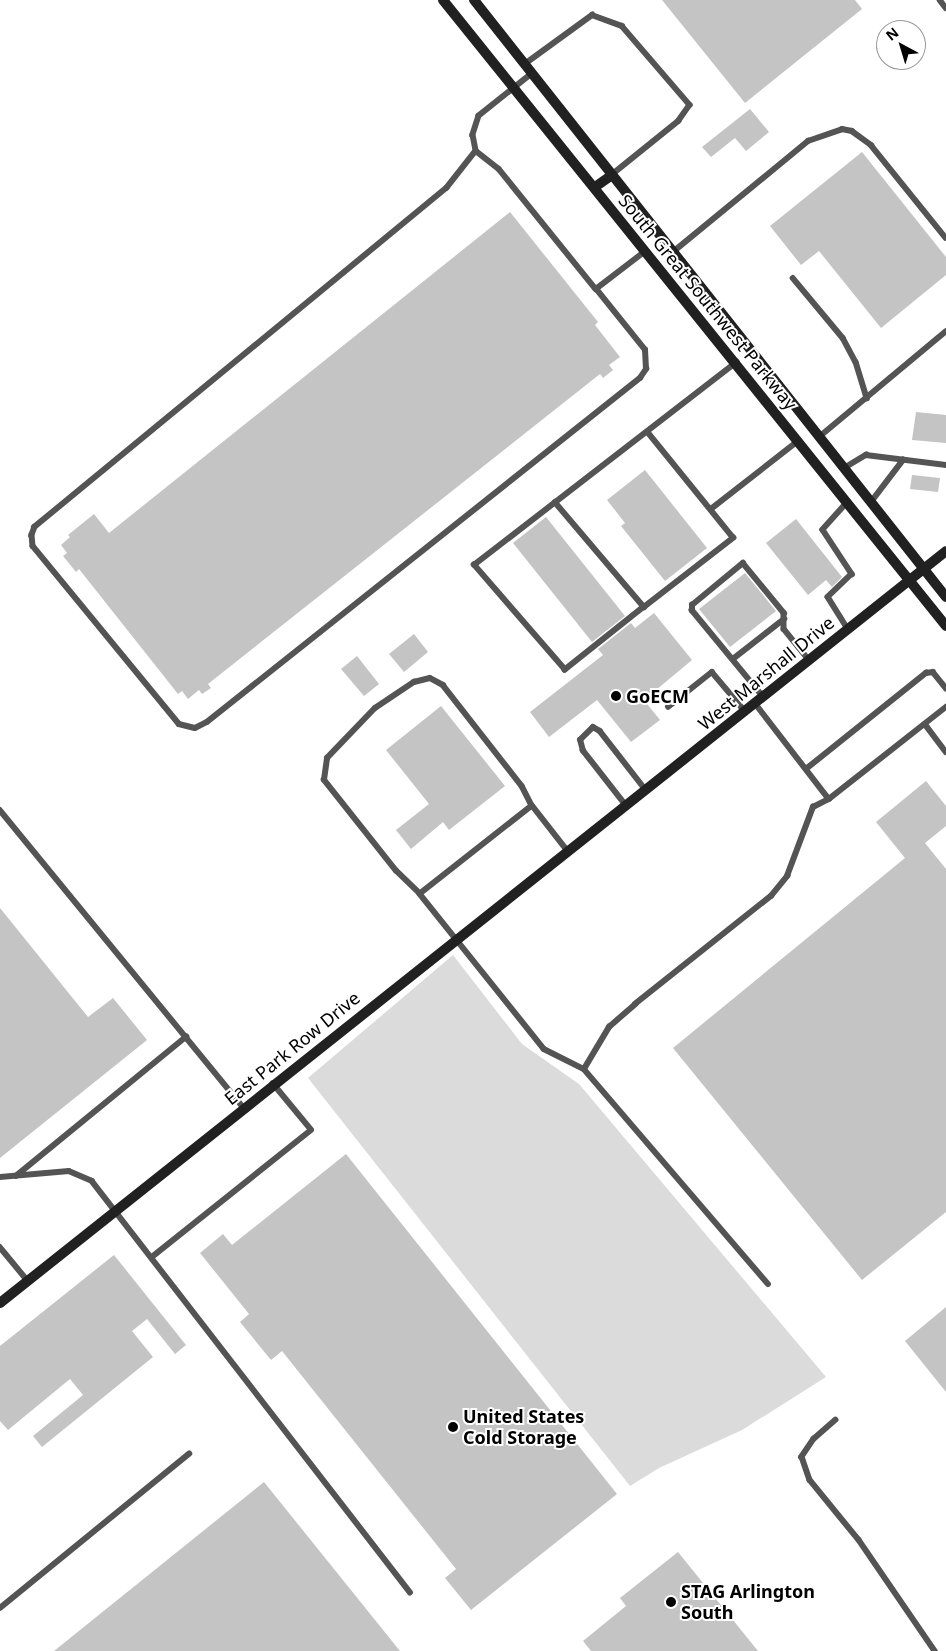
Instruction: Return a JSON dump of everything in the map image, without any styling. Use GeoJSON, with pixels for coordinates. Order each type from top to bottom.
{"type":"FeatureCollection","features":[{"type":"Feature","properties":{"kind":"main road","name":"South Great Southwest Parkway"},"geometry":{"type":"LineString","coordinates":[[443,0],[595,187],[644,253],[736,362],[946,626]]}},
{"type":"Feature","properties":{"kind":"main road","name":"South Great Southwest Parkway"},"geometry":{"type":"LineString","coordinates":[[474,0],[946,597]]}},
{"type":"Feature","properties":{"kind":"main road"},"geometry":{"type":"LineString","coordinates":[[595,187],[612,175]]}},
{"type":"Feature","properties":{"kind":"main road"},"geometry":{"type":"LineString","coordinates":[[736,362],[750,350]]}},
{"type":"Feature","properties":{"kind":"main road","name":"West Marshall Drive"},"geometry":{"type":"LineString","coordinates":[[607,822],[946,551]]}},
{"type":"Feature","properties":{"kind":"main road","name":"East Park Row Drive"},"geometry":{"type":"LineString","coordinates":[[0,1303],[273,1084],[607,822]]}},
{"type":"Feature","properties":{"kind":"lane"},"geometry":{"type":"LineString","coordinates":[[940,0],[946,8]]}},
{"type":"Feature","properties":{"kind":"lane"},"geometry":{"type":"LineString","coordinates":[[526,64],[592,15],[622,26],[690,105],[679,121],[612,175]]}},
{"type":"Feature","properties":{"kind":"lane"},"geometry":{"type":"LineString","coordinates":[[476,152],[447,188],[35,527],[33,546],[179,724],[195,728],[206,722],[640,378],[646,369],[645,350],[499,169],[476,152],[473,135],[479,116],[533,73]]}},
{"type":"Feature","properties":{"kind":"lane"},"geometry":{"type":"LineString","coordinates":[[673,252],[808,141],[842,129],[852,131],[871,145],[946,238]]}},
{"type":"Feature","properties":{"kind":"lane"},"geometry":{"type":"LineString","coordinates":[[596,289],[644,253]]}},
{"type":"Feature","properties":{"kind":"lane"},"geometry":{"type":"LineString","coordinates":[[793,278],[843,338],[856,362],[867,398]]}},
{"type":"Feature","properties":{"kind":"lane"},"geometry":{"type":"LineString","coordinates":[[820,437],[946,331]]}},
{"type":"Feature","properties":{"kind":"lane"},"geometry":{"type":"LineString","coordinates":[[648,433],[733,538],[565,670],[474,565],[648,433],[736,362]]}},
{"type":"Feature","properties":{"kind":"lane"},"geometry":{"type":"LineString","coordinates":[[711,509],[798,441]]}},
{"type":"Feature","properties":{"kind":"lane"},"geometry":{"type":"LineString","coordinates":[[844,468],[866,455],[946,465]]}},
{"type":"Feature","properties":{"kind":"lane"},"geometry":{"type":"LineString","coordinates":[[871,502],[903,460]]}},
{"type":"Feature","properties":{"kind":"lane"},"geometry":{"type":"LineString","coordinates":[[555,502],[644,607]]}},
{"type":"Feature","properties":{"kind":"lane"},"geometry":{"type":"LineString","coordinates":[[847,503],[823,530],[852,574],[828,597],[848,629]]}},
{"type":"Feature","properties":{"kind":"lane"},"geometry":{"type":"LineString","coordinates":[[808,660],[784,629],[784,613],[743,563],[692,605],[692,611],[733,659],[759,700],[828,799]]}},
{"type":"Feature","properties":{"kind":"lane"},"geometry":{"type":"LineString","coordinates":[[733,659],[784,619]]}},
{"type":"Feature","properties":{"kind":"lane"},"geometry":{"type":"LineString","coordinates":[[668,707],[712,672],[745,711]]}},
{"type":"Feature","properties":{"kind":"lane"},"geometry":{"type":"LineString","coordinates":[[806,769],[926,673],[933,672],[946,688]]}},
{"type":"Feature","properties":{"kind":"lane"},"geometry":{"type":"LineString","coordinates":[[568,852],[532,806],[522,786],[443,685],[430,678],[414,682],[375,708],[327,758],[324,780],[396,871],[420,894],[544,1048],[584,1070],[768,1284]]}},
{"type":"Feature","properties":{"kind":"lane"},"geometry":{"type":"LineString","coordinates":[[584,1070],[609,1028],[628,1010],[771,896],[787,876],[813,807],[828,799],[946,707]]}},
{"type":"Feature","properties":{"kind":"lane"},"geometry":{"type":"LineString","coordinates":[[924,724],[946,752]]}},
{"type":"Feature","properties":{"kind":"lane"},"geometry":{"type":"LineString","coordinates":[[626,806],[583,750],[580,740],[593,727],[600,731],[646,790]]}},
{"type":"Feature","properties":{"kind":"lane"},"geometry":{"type":"LineString","coordinates":[[420,894],[532,806]]}},
{"type":"Feature","properties":{"kind":"lane"},"geometry":{"type":"LineString","coordinates":[[0,810],[244,1108]]}},
{"type":"Feature","properties":{"kind":"lane"},"geometry":{"type":"LineString","coordinates":[[16,1176],[186,1037]]}},
{"type":"Feature","properties":{"kind":"lane"},"geometry":{"type":"LineString","coordinates":[[152,1257],[310,1130],[273,1084]]}},
{"type":"Feature","properties":{"kind":"lane"},"geometry":{"type":"LineString","coordinates":[[0,1177],[69,1171],[92,1181],[117,1210],[410,1592]]}},
{"type":"Feature","properties":{"kind":"lane"},"geometry":{"type":"LineString","coordinates":[[0,1247],[28,1281]]}},
{"type":"Feature","properties":{"kind":"lane"},"geometry":{"type":"LineString","coordinates":[[836,1420],[814,1439],[802,1457],[810,1480],[859,1540],[935,1651]]}},
{"type":"Feature","properties":{"kind":"lane"},"geometry":{"type":"LineString","coordinates":[[0,1608],[189,1454]]}},
{"type":"Feature","properties":{"kind":"shaded area"},"geometry":{"type":"Polygon","coordinates":[[[453,955],[522,1044],[579,1084],[826,1377],[742,1430],[659,1468],[630,1486],[308,1078],[453,955]]]}},
{"type":"Feature","properties":{"kind":"building"},"geometry":{"type":"Polygon","coordinates":[[[662,0],[855,0],[862,9],[745,103],[662,0]]]}},
{"type":"Feature","properties":{"kind":"building"},"geometry":{"type":"Polygon","coordinates":[[[750,109],[769,132],[746,151],[735,138],[711,157],[702,147],[750,109]]]}},
{"type":"Feature","properties":{"kind":"building"},"geometry":{"type":"Polygon","coordinates":[[[862,152],[946,257],[946,275],[881,328],[819,251],[801,265],[770,226],[862,152]]]}},
{"type":"Feature","properties":{"kind":"building"},"geometry":{"type":"Polygon","coordinates":[[[510,212],[598,322],[595,325],[620,357],[609,365],[613,370],[603,378],[600,374],[208,684],[211,688],[202,694],[199,690],[188,699],[182,691],[178,694],[79,569],[76,572],[63,556],[67,553],[61,545],[70,537],[68,535],[94,514],[109,533],[510,212]]]}},
{"type":"Feature","properties":{"kind":"building"},"geometry":{"type":"Polygon","coordinates":[[[916,412],[946,415],[946,443],[912,440],[916,412]]]}},
{"type":"Feature","properties":{"kind":"building"},"geometry":{"type":"Polygon","coordinates":[[[645,470],[707,548],[665,581],[621,526],[625,523],[607,500],[645,470]]]}},
{"type":"Feature","properties":{"kind":"building"},"geometry":{"type":"Polygon","coordinates":[[[912,475],[940,478],[938,492],[910,489],[912,475]]]}},
{"type":"Feature","properties":{"kind":"building"},"geometry":{"type":"Polygon","coordinates":[[[546,517],[625,616],[592,642],[513,543],[546,517]]]}},
{"type":"Feature","properties":{"kind":"building"},"geometry":{"type":"Polygon","coordinates":[[[796,519],[842,577],[832,587],[826,580],[808,595],[766,543],[796,519]]]}},
{"type":"Feature","properties":{"kind":"building"},"geometry":{"type":"Polygon","coordinates":[[[745,573],[776,611],[730,647],[699,609],[745,573]]]}},
{"type":"Feature","properties":{"kind":"building"},"geometry":{"type":"Polygon","coordinates":[[[654,613],[692,660],[644,700],[660,720],[631,742],[597,700],[549,737],[530,712],[603,655],[598,649],[631,623],[635,628],[654,613]]]}},
{"type":"Feature","properties":{"kind":"building"},"geometry":{"type":"Polygon","coordinates":[[[414,634],[428,652],[404,672],[389,654],[414,634]]]}},
{"type":"Feature","properties":{"kind":"building"},"geometry":{"type":"Polygon","coordinates":[[[357,656],[379,684],[364,696],[341,669],[357,656]]]}},
{"type":"Feature","properties":{"kind":"building"},"geometry":{"type":"Polygon","coordinates":[[[441,706],[505,786],[449,830],[443,822],[411,849],[396,830],[429,804],[386,750],[441,706]]]}},
{"type":"Feature","properties":{"kind":"building"},"geometry":{"type":"Polygon","coordinates":[[[926,781],[946,806],[946,826],[925,843],[946,869],[946,1212],[862,1280],[673,1048],[905,858],[876,822],[926,781]]]}},
{"type":"Feature","properties":{"kind":"building"},"geometry":{"type":"Polygon","coordinates":[[[0,908],[88,1017],[113,998],[147,1040],[0,1158],[0,908]]]}},
{"type":"Feature","properties":{"kind":"building","name":"United States Cold Storage"},"geometry":{"type":"Polygon","coordinates":[[[346,1154],[617,1494],[471,1610],[445,1578],[456,1569],[282,1351],[271,1360],[240,1322],[249,1314],[200,1253],[223,1234],[232,1245],[346,1154]]]}},
{"type":"Feature","properties":{"kind":"building"},"geometry":{"type":"Polygon","coordinates":[[[114,1255],[186,1345],[175,1354],[147,1319],[132,1331],[153,1357],[42,1447],[33,1436],[83,1395],[70,1379],[8,1430],[0,1421],[0,1346],[114,1255]]]}},
{"type":"Feature","properties":{"kind":"building"},"geometry":{"type":"Polygon","coordinates":[[[946,1307],[946,1392],[905,1341],[946,1307]]]}},
{"type":"Feature","properties":{"kind":"building"},"geometry":{"type":"Polygon","coordinates":[[[264,1482],[400,1651],[54,1651],[264,1482]]]}},
{"type":"Feature","properties":{"kind":"building","name":"STAG Arlington South"},"geometry":{"type":"Polygon","coordinates":[[[678,1552],[758,1651],[591,1651],[583,1641],[626,1606],[620,1598],[678,1552]]]}},
{"type":"Feature","properties":{"kind":"place","name":"GoECM"},"geometry":{"type":"Point","coordinates":[616,696]}},
{"type":"Feature","properties":{"kind":"place","name":"United States Cold Storage"},"geometry":{"type":"Point","coordinates":[453,1427]}},
{"type":"Feature","properties":{"kind":"place","name":"STAG Arlington South"},"geometry":{"type":"Point","coordinates":[671,1602]}}]}
